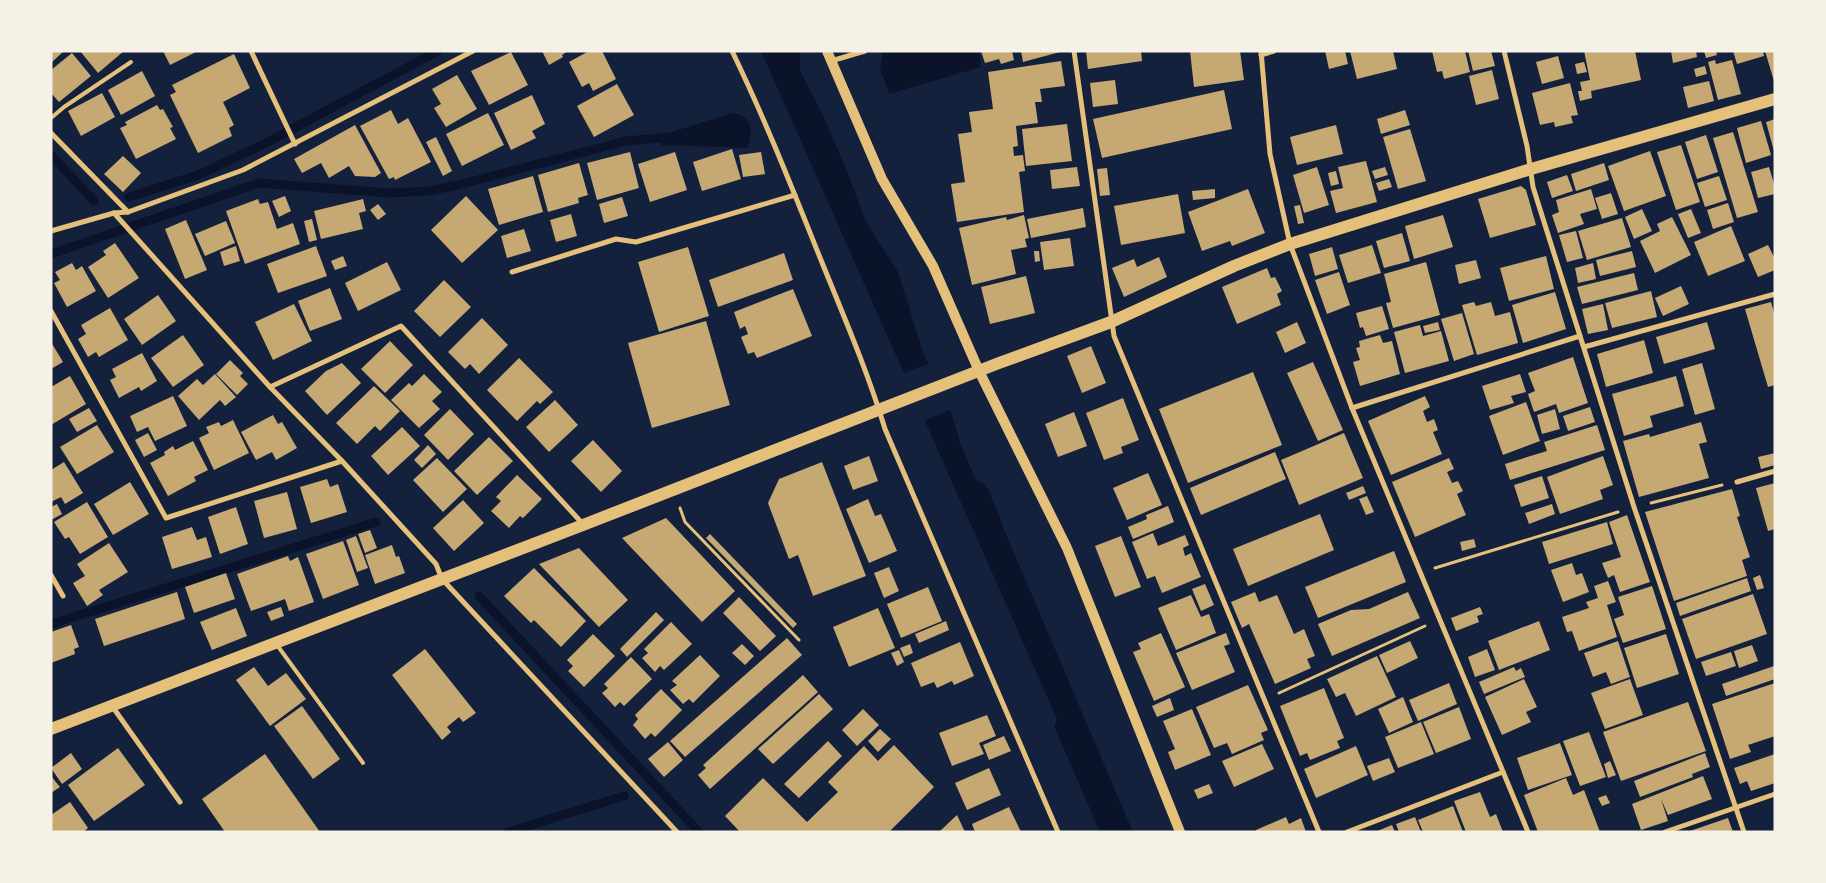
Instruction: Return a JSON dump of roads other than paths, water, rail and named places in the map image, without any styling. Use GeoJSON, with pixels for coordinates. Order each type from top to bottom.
{"type":"FeatureCollection","features":[{"type":"Feature","properties":{"kind":"main road"},"geometry":{"type":"LineString","coordinates":[[829,56],[882,179],[934,266],[979,371],[1067,548],[1180,832]]}},
{"type":"Feature","properties":{"kind":"main road"},"geometry":{"type":"LineString","coordinates":[[51,729],[584,525],[979,371],[1111,322],[1234,266],[1290,244],[1531,169],[1775,99]]}},
{"type":"Feature","properties":{"kind":"street"},"geometry":{"type":"LineString","coordinates":[[251,51],[296,144]]}},
{"type":"Feature","properties":{"kind":"street"},"geometry":{"type":"LineString","coordinates":[[51,231],[114,213],[128,212],[243,170],[473,51]]}},
{"type":"Feature","properties":{"kind":"street"},"geometry":{"type":"LineString","coordinates":[[732,51],[760,110],[874,392],[884,409],[884,429],[1058,832]]}},
{"type":"Feature","properties":{"kind":"street"},"geometry":{"type":"LineString","coordinates":[[829,56],[865,51]]}},
{"type":"Feature","properties":{"kind":"street"},"geometry":{"type":"LineString","coordinates":[[1074,51],[1114,336],[1319,832]]}},
{"type":"Feature","properties":{"kind":"street"},"geometry":{"type":"LineString","coordinates":[[1274,51],[1261,53],[1270,154],[1290,244],[1352,408],[1528,832]]}},
{"type":"Feature","properties":{"kind":"street"},"geometry":{"type":"LineString","coordinates":[[1504,51],[1527,146],[1534,187],[1634,507],[1744,832]]}},
{"type":"Feature","properties":{"kind":"street"},"geometry":{"type":"LineString","coordinates":[[51,133],[128,212]]}},
{"type":"Feature","properties":{"kind":"street"},"geometry":{"type":"LineString","coordinates":[[512,272],[616,239],[636,242],[795,195]]}},
{"type":"Feature","properties":{"kind":"street"},"geometry":{"type":"LineString","coordinates":[[114,213],[270,387],[342,461],[436,564],[442,579],[676,832]]}},
{"type":"Feature","properties":{"kind":"street"},"geometry":{"type":"LineString","coordinates":[[1584,347],[1775,294]]}},
{"type":"Feature","properties":{"kind":"street"},"geometry":{"type":"LineString","coordinates":[[51,311],[166,518],[342,461]]}},
{"type":"Feature","properties":{"kind":"street"},"geometry":{"type":"LineString","coordinates":[[270,387],[401,326],[584,525]]}},
{"type":"Feature","properties":{"kind":"street"},"geometry":{"type":"LineString","coordinates":[[1352,408],[1580,336]]}},
{"type":"Feature","properties":{"kind":"street"},"geometry":{"type":"LineString","coordinates":[[1737,482],[1775,471]]}},
{"type":"Feature","properties":{"kind":"street"},"geometry":{"type":"LineString","coordinates":[[51,575],[63,596]]}},
{"type":"Feature","properties":{"kind":"street"},"geometry":{"type":"LineString","coordinates":[[112,705],[180,802]]}},
{"type":"Feature","properties":{"kind":"street"},"geometry":{"type":"LineString","coordinates":[[1347,832],[1504,772]]}},
{"type":"Feature","properties":{"kind":"street"},"geometry":{"type":"LineString","coordinates":[[1665,832],[1775,794]]}},
{"type":"Feature","properties":{"kind":"lane"},"geometry":{"type":"LineString","coordinates":[[51,118],[130,62]]}},
{"type":"Feature","properties":{"kind":"lane"},"geometry":{"type":"LineString","coordinates":[[275,643],[363,762]]}},
{"type":"Feature","properties":{"kind":"water"},"geometry":{"type":"Polygon","coordinates":[[[761,51],[799,51],[800,71],[824,117],[865,220],[898,272],[923,352],[951,413],[961,445],[976,480],[983,483],[989,490],[1007,537],[1133,832],[1100,832],[1054,726],[1057,719],[761,51]]]}},
{"type":"Feature","properties":{"kind":"water"},"geometry":{"type":"Polygon","coordinates":[[[891,51],[979,51],[981,67],[889,94],[880,68],[883,53],[891,51]]]}},
{"type":"Feature","properties":{"kind":"water"},"geometry":{"type":"Polygon","coordinates":[[[732,113],[739,114],[748,120],[751,136],[748,148],[661,145],[662,135],[732,113]]]}},
{"type":"Feature","properties":{"kind":"waterway"},"geometry":{"type":"LineString","coordinates":[[129,197],[198,175],[266,143],[438,51]]}},
{"type":"Feature","properties":{"kind":"waterway"},"geometry":{"type":"LineString","coordinates":[[51,254],[259,183],[389,193],[428,191],[458,185],[626,141],[673,137]]}},
{"type":"Feature","properties":{"kind":"waterway"},"geometry":{"type":"LineString","coordinates":[[51,155],[94,201]]}},
{"type":"Feature","properties":{"kind":"waterway"},"geometry":{"type":"LineString","coordinates":[[51,624],[376,522]]}},
{"type":"Feature","properties":{"kind":"waterway"},"geometry":{"type":"LineString","coordinates":[[479,596],[699,832]]}},
{"type":"Feature","properties":{"kind":"waterway"},"geometry":{"type":"LineString","coordinates":[[508,832],[624,796]]}}]}
